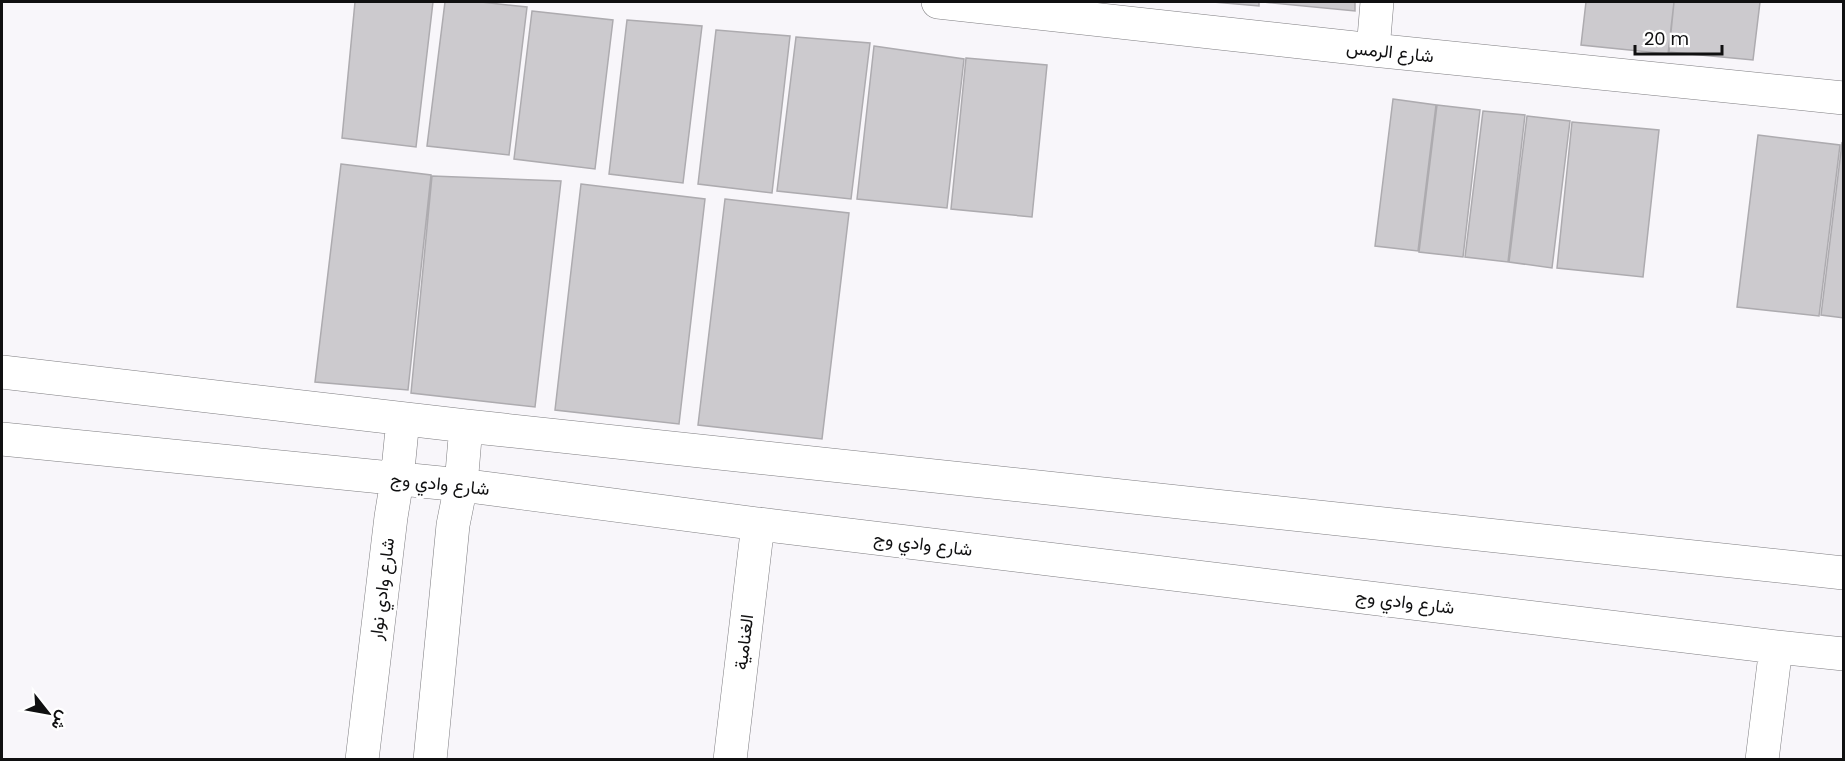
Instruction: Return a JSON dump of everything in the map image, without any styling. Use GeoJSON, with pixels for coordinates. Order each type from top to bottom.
{"type":"FeatureCollection","features":[{"type":"Feature","properties":{"kind":"street","name":"شارع الرمس"},"geometry":{"type":"LineString","coordinates":[[938,2],[1373,50],[1844,98]]}},
{"type":"Feature","properties":{"kind":"street"},"geometry":{"type":"LineString","coordinates":[[1373,50],[1377,2]]}},
{"type":"Feature","properties":{"kind":"street"},"geometry":{"type":"LineString","coordinates":[[2,372],[466,426],[1844,573]]}},
{"type":"Feature","properties":{"kind":"street","name":"شارع وادي نوار"},"geometry":{"type":"LineString","coordinates":[[362,759],[403,418]]}},
{"type":"Feature","properties":{"kind":"street"},"geometry":{"type":"LineString","coordinates":[[430,759],[453,525],[461,485],[466,426]]}},
{"type":"Feature","properties":{"kind":"street","name":"شارع وادي وج"},"geometry":{"type":"LineString","coordinates":[[2,439],[461,485],[758,524],[1844,654]]}},
{"type":"Feature","properties":{"kind":"street","name":"الغنامية"},"geometry":{"type":"LineString","coordinates":[[730,759],[758,524]]}},
{"type":"Feature","properties":{"kind":"street"},"geometry":{"type":"LineString","coordinates":[[1762,759],[1776,647]]}},
{"type":"Feature","properties":{"kind":"building"},"geometry":{"type":"Polygon","coordinates":[[[355,2],[433,2],[416,147],[342,138],[355,2]]]}},
{"type":"Feature","properties":{"kind":"building"},"geometry":{"type":"Polygon","coordinates":[[[445,2],[481,2],[527,7],[509,155],[427,146],[445,2]]]}},
{"type":"Feature","properties":{"kind":"building"},"geometry":{"type":"Polygon","coordinates":[[[1213,2],[1259,2],[1259,6],[1213,2]]]}},
{"type":"Feature","properties":{"kind":"building"},"geometry":{"type":"Polygon","coordinates":[[[1263,2],[1355,2],[1355,11],[1263,2]]]}},
{"type":"Feature","properties":{"kind":"building"},"geometry":{"type":"Polygon","coordinates":[[[1586,2],[1674,2],[1668,54],[1581,45],[1586,2]]]}},
{"type":"Feature","properties":{"kind":"building"},"geometry":{"type":"Polygon","coordinates":[[[1674,2],[1760,2],[1753,60],[1669,52],[1674,2]]]}},
{"type":"Feature","properties":{"kind":"building"},"geometry":{"type":"Polygon","coordinates":[[[532,11],[613,20],[595,169],[514,159],[532,11]]]}},
{"type":"Feature","properties":{"kind":"building"},"geometry":{"type":"Polygon","coordinates":[[[627,20],[702,26],[683,183],[609,174],[627,20]]]}},
{"type":"Feature","properties":{"kind":"building"},"geometry":{"type":"Polygon","coordinates":[[[716,30],[790,36],[772,193],[698,184],[716,30]]]}},
{"type":"Feature","properties":{"kind":"building"},"geometry":{"type":"Polygon","coordinates":[[[796,37],[870,43],[851,199],[777,191],[796,37]]]}},
{"type":"Feature","properties":{"kind":"building"},"geometry":{"type":"Polygon","coordinates":[[[874,46],[964,59],[947,208],[857,199],[874,46]]]}},
{"type":"Feature","properties":{"kind":"building"},"geometry":{"type":"Polygon","coordinates":[[[966,58],[1047,65],[1032,217],[951,209],[966,58]]]}},
{"type":"Feature","properties":{"kind":"building"},"geometry":{"type":"Polygon","coordinates":[[[1393,99],[1436,105],[1418,251],[1375,246],[1393,99]]]}},
{"type":"Feature","properties":{"kind":"building"},"geometry":{"type":"Polygon","coordinates":[[[1437,105],[1480,110],[1463,257],[1419,252],[1437,105]]]}},
{"type":"Feature","properties":{"kind":"building"},"geometry":{"type":"Polygon","coordinates":[[[1483,111],[1525,115],[1508,262],[1465,257],[1483,111]]]}},
{"type":"Feature","properties":{"kind":"building"},"geometry":{"type":"Polygon","coordinates":[[[1527,116],[1570,121],[1552,268],[1509,262],[1527,116]]]}},
{"type":"Feature","properties":{"kind":"building"},"geometry":{"type":"Polygon","coordinates":[[[1572,122],[1659,130],[1643,277],[1557,268],[1572,122]]]}},
{"type":"Feature","properties":{"kind":"building"},"geometry":{"type":"Polygon","coordinates":[[[1758,135],[1840,145],[1819,316],[1737,307],[1758,135]]]}},
{"type":"Feature","properties":{"kind":"building"},"geometry":{"type":"Polygon","coordinates":[[[1842,143],[1844,144],[1844,318],[1821,315],[1842,143]]]}},
{"type":"Feature","properties":{"kind":"building"},"geometry":{"type":"Polygon","coordinates":[[[341,164],[431,175],[408,390],[315,382],[341,164]]]}},
{"type":"Feature","properties":{"kind":"building"},"geometry":{"type":"Polygon","coordinates":[[[432,176],[561,181],[535,407],[411,393],[432,176]]]}},
{"type":"Feature","properties":{"kind":"building"},"geometry":{"type":"Polygon","coordinates":[[[581,184],[705,199],[679,424],[555,410],[581,184]]]}},
{"type":"Feature","properties":{"kind":"building"},"geometry":{"type":"Polygon","coordinates":[[[725,199],[849,213],[822,439],[698,425],[725,199]]]}}]}
